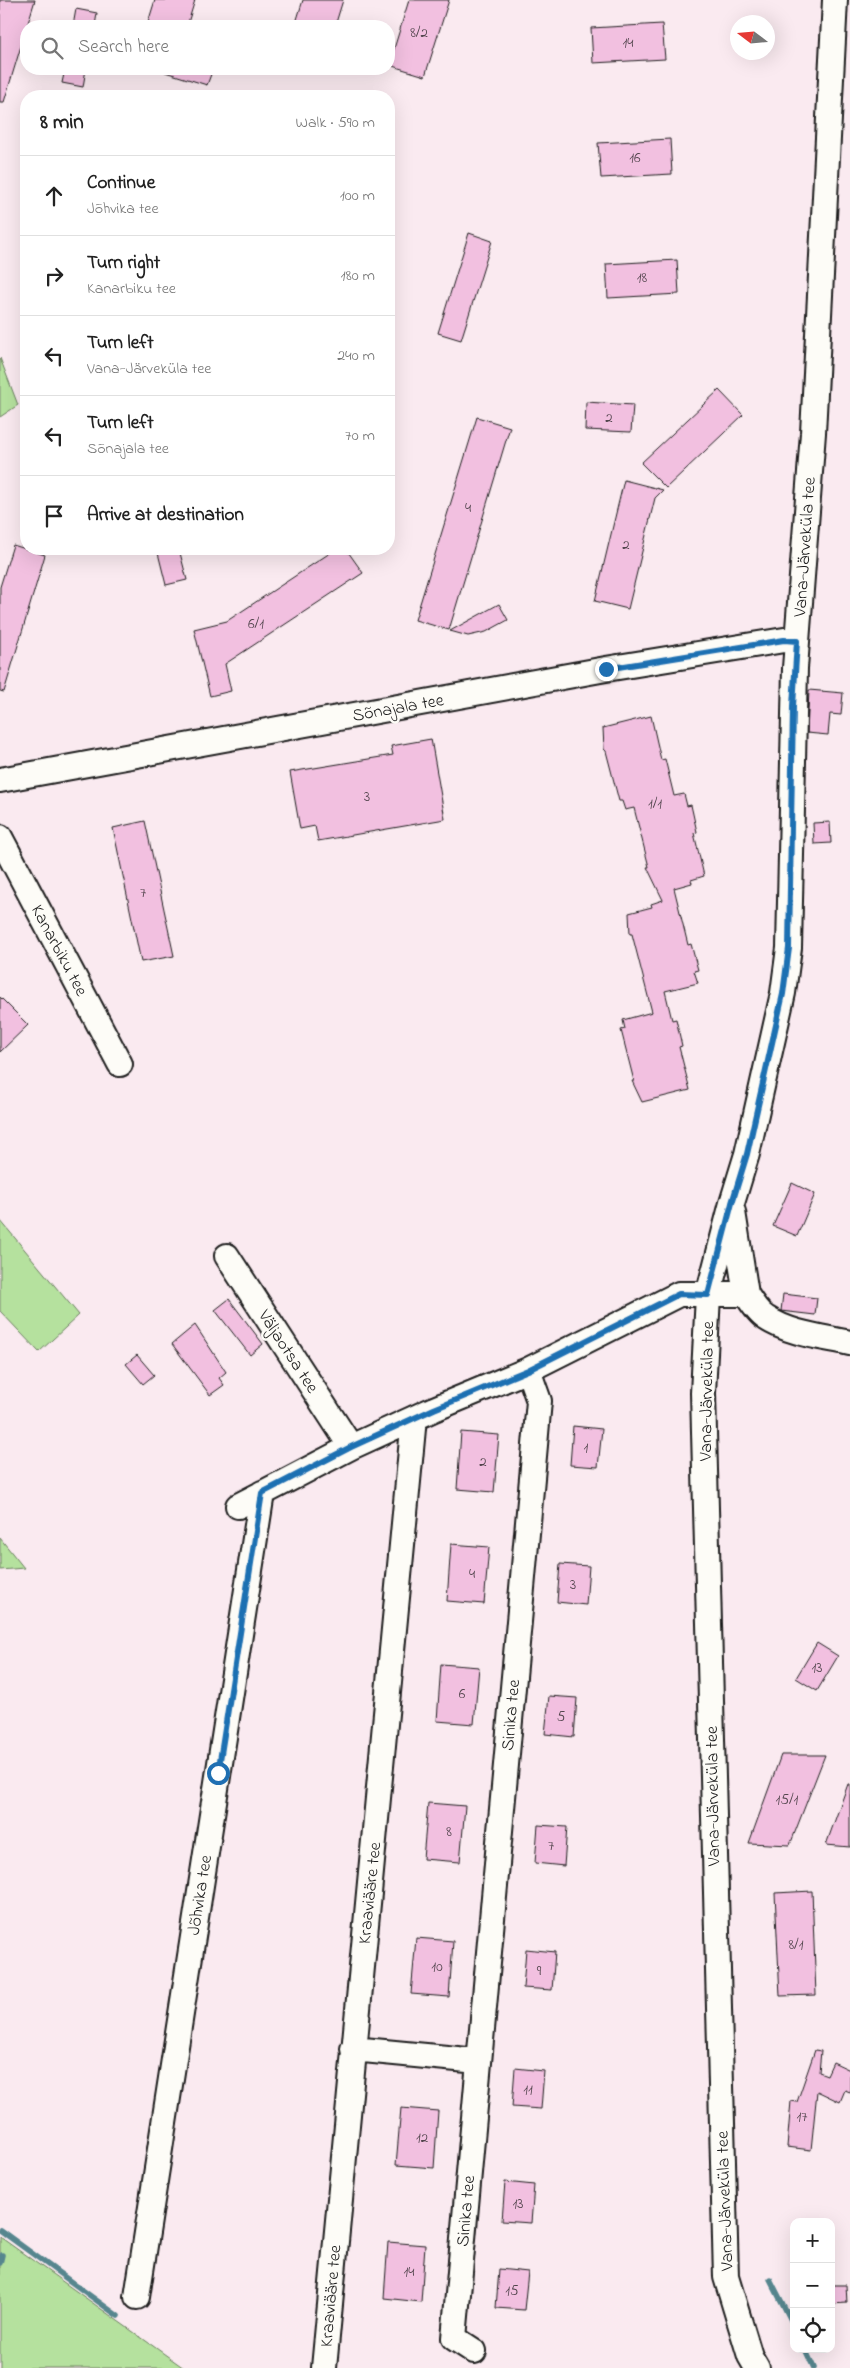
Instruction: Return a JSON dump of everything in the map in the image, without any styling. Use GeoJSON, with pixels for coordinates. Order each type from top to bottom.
{"type":"FeatureCollection","features":[{"type":"Feature","properties":{"kind":"street","name":"Vana-Järveküla tee"},"geometry":{"type":"LineString","coordinates":[[757,2368],[750,2356],[726,2277],[703,1403],[705,1329],[708,1295],[753,1126],[783,994],[789,948],[793,706],[841,44],[835,0]]}},
{"type":"Feature","properties":{"kind":"street","name":"Sõnajala tee"},"geometry":{"type":"LineString","coordinates":[[0,780],[606,669],[784,640],[797,641]]}},
{"type":"Feature","properties":{"kind":"street","name":"Kanarbiku tee"},"geometry":{"type":"LineString","coordinates":[[0,837],[120,1064]]}},
{"type":"Feature","properties":{"kind":"street"},"geometry":{"type":"LineString","coordinates":[[732,1203],[746,1294],[765,1318],[787,1328],[850,1343]]}},
{"type":"Feature","properties":{"kind":"street","name":"Väljaotsa tee"},"geometry":{"type":"LineString","coordinates":[[227,1256],[351,1447]]}},
{"type":"Feature","properties":{"kind":"street"},"geometry":{"type":"LineString","coordinates":[[238,1506],[351,1447],[528,1370],[679,1294],[746,1294]]}},
{"type":"Feature","properties":{"kind":"street","name":"Sinika tee"},"geometry":{"type":"LineString","coordinates":[[474,2351],[454,2338],[539,1401],[528,1370]]}},
{"type":"Feature","properties":{"kind":"street","name":"Kraaviääre tee"},"geometry":{"type":"LineString","coordinates":[[324,2368],[414,1418]]}},
{"type":"Feature","properties":{"kind":"street","name":"Jõhvika tee"},"geometry":{"type":"LineString","coordinates":[[137,2296],[262,1493]]}},
{"type":"Feature","properties":{"kind":"street"},"geometry":{"type":"LineString","coordinates":[[353,2050],[478,2061]]}},
{"type":"Feature","properties":{"kind":"green space"},"geometry":{"type":"Polygon","coordinates":[[[0,358],[18,405],[0,417],[0,358]]]}},
{"type":"Feature","properties":{"kind":"green space"},"geometry":{"type":"Polygon","coordinates":[[[0,1220],[79,1315],[39,1352],[0,1311],[0,1220]]]}},
{"type":"Feature","properties":{"kind":"green space"},"geometry":{"type":"Polygon","coordinates":[[[0,1538],[24,1568],[0,1570],[0,1538]]]}},
{"type":"Feature","properties":{"kind":"green space"},"geometry":{"type":"Polygon","coordinates":[[[0,2237],[184,2368],[0,2368],[0,2237]]]}},
{"type":"Feature","properties":{"kind":"building"},"geometry":{"type":"Polygon","coordinates":[[[0,0],[35,0],[29,20],[20,20],[20,49],[4,102],[0,102],[0,0]]]}},
{"type":"Feature","properties":{"kind":"building"},"geometry":{"type":"Polygon","coordinates":[[[155,0],[195,0],[189,20],[149,20],[155,0]]]}},
{"type":"Feature","properties":{"kind":"building"},"geometry":{"type":"Polygon","coordinates":[[[303,0],[343,0],[337,20],[297,20],[303,0]]]}},
{"type":"Feature","properties":{"kind":"building"},"geometry":{"type":"Polygon","coordinates":[[[409,0],[449,0],[425,76],[395,67],[395,46],[409,0]]]}},
{"type":"Feature","properties":{"kind":"building"},"geometry":{"type":"Polygon","coordinates":[[[76,9],[97,13],[96,20],[74,20],[76,9]]]}},
{"type":"Feature","properties":{"kind":"building"},"geometry":{"type":"Polygon","coordinates":[[[662,24],[665,59],[593,63],[591,28],[662,24]]]}},
{"type":"Feature","properties":{"kind":"building"},"geometry":{"type":"Polygon","coordinates":[[[64,75],[85,75],[83,87],[62,83],[64,75]]]}},
{"type":"Feature","properties":{"kind":"building"},"geometry":{"type":"Polygon","coordinates":[[[175,75],[211,75],[207,85],[175,75]]]}},
{"type":"Feature","properties":{"kind":"building"},"geometry":{"type":"Polygon","coordinates":[[[670,139],[672,174],[601,178],[598,143],[670,139]]]}},
{"type":"Feature","properties":{"kind":"building"},"geometry":{"type":"Polygon","coordinates":[[[469,233],[492,241],[461,340],[438,333],[469,233]]]}},
{"type":"Feature","properties":{"kind":"building"},"geometry":{"type":"Polygon","coordinates":[[[677,260],[679,294],[608,298],[606,264],[677,260]]]}},
{"type":"Feature","properties":{"kind":"building"},"geometry":{"type":"Polygon","coordinates":[[[719,390],[743,415],[666,488],[641,463],[719,390]]]}},
{"type":"Feature","properties":{"kind":"building"},"geometry":{"type":"Polygon","coordinates":[[[586,402],[633,405],[631,432],[585,430],[586,402]]]}},
{"type":"Feature","properties":{"kind":"building"},"geometry":{"type":"Polygon","coordinates":[[[477,417],[510,427],[449,630],[415,620],[477,417]]]}},
{"type":"Feature","properties":{"kind":"building"},"geometry":{"type":"Polygon","coordinates":[[[624,480],[663,490],[655,498],[628,609],[595,601],[624,480]]]}},
{"type":"Feature","properties":{"kind":"building"},"geometry":{"type":"Polygon","coordinates":[[[13,545],[20,547],[20,555],[45,555],[4,692],[0,691],[0,587],[13,545]]]}},
{"type":"Feature","properties":{"kind":"building"},"geometry":{"type":"Polygon","coordinates":[[[158,555],[181,555],[187,580],[166,585],[158,555]]]}},
{"type":"Feature","properties":{"kind":"building"},"geometry":{"type":"Polygon","coordinates":[[[327,555],[350,555],[363,573],[225,664],[231,691],[210,696],[194,629],[227,621],[327,555]]]}},
{"type":"Feature","properties":{"kind":"building"},"geometry":{"type":"Polygon","coordinates":[[[499,604],[508,620],[486,632],[468,636],[450,631],[499,604]]]}},
{"type":"Feature","properties":{"kind":"building"},"geometry":{"type":"Polygon","coordinates":[[[809,690],[843,693],[841,715],[830,714],[828,735],[807,733],[809,690]]]}},
{"type":"Feature","properties":{"kind":"building"},"geometry":{"type":"Polygon","coordinates":[[[651,716],[661,760],[665,759],[674,796],[684,794],[687,806],[691,805],[697,832],[694,833],[704,876],[691,880],[692,883],[674,888],[688,945],[691,944],[698,970],[694,971],[698,983],[665,991],[672,1020],[676,1019],[682,1046],[679,1047],[690,1090],[642,1102],[632,1081],[634,1081],[621,1030],[625,1029],[623,1020],[652,1012],[632,934],[630,934],[629,913],[652,907],[651,904],[663,900],[647,867],[649,867],[634,808],[625,810],[622,801],[619,801],[604,749],[603,728],[651,716]]]}},
{"type":"Feature","properties":{"kind":"building"},"geometry":{"type":"Polygon","coordinates":[[[431,739],[445,819],[318,841],[315,826],[300,829],[290,772],[393,755],[391,746],[431,739]]]}},
{"type":"Feature","properties":{"kind":"building"},"geometry":{"type":"Polygon","coordinates":[[[145,821],[174,956],[141,962],[113,828],[145,821]]]}},
{"type":"Feature","properties":{"kind":"building"},"geometry":{"type":"Polygon","coordinates":[[[830,822],[831,843],[814,844],[813,823],[830,822]]]}},
{"type":"Feature","properties":{"kind":"building"},"geometry":{"type":"Polygon","coordinates":[[[0,997],[28,1025],[0,1052],[0,997]]]}},
{"type":"Feature","properties":{"kind":"building"},"geometry":{"type":"Polygon","coordinates":[[[792,1183],[815,1194],[797,1236],[773,1226],[792,1183]]]}},
{"type":"Feature","properties":{"kind":"building"},"geometry":{"type":"Polygon","coordinates":[[[783,1294],[817,1298],[815,1315],[781,1311],[783,1294]]]}},
{"type":"Feature","properties":{"kind":"building"},"geometry":{"type":"Polygon","coordinates":[[[229,1299],[263,1344],[250,1355],[215,1310],[229,1299]]]}},
{"type":"Feature","properties":{"kind":"building"},"geometry":{"type":"Polygon","coordinates":[[[195,1325],[226,1372],[219,1378],[224,1385],[210,1395],[172,1344],[195,1325]]]}},
{"type":"Feature","properties":{"kind":"building"},"geometry":{"type":"Polygon","coordinates":[[[137,1355],[154,1375],[143,1384],[126,1364],[137,1355]]]}},
{"type":"Feature","properties":{"kind":"building"},"geometry":{"type":"Polygon","coordinates":[[[573,1426],[602,1429],[598,1467],[570,1465],[573,1426]]]}},
{"type":"Feature","properties":{"kind":"building"},"geometry":{"type":"Polygon","coordinates":[[[461,1432],[499,1435],[494,1492],[457,1489],[461,1432]]]}},
{"type":"Feature","properties":{"kind":"building"},"geometry":{"type":"Polygon","coordinates":[[[451,1544],[489,1547],[484,1604],[447,1601],[451,1544]]]}},
{"type":"Feature","properties":{"kind":"building"},"geometry":{"type":"Polygon","coordinates":[[[560,1564],[589,1566],[586,1605],[557,1602],[560,1564]]]}},
{"type":"Feature","properties":{"kind":"building"},"geometry":{"type":"Polygon","coordinates":[[[817,1643],[838,1656],[817,1691],[796,1678],[817,1643]]]}},
{"type":"Feature","properties":{"kind":"building"},"geometry":{"type":"Polygon","coordinates":[[[441,1664],[479,1667],[474,1724],[437,1721],[441,1664]]]}},
{"type":"Feature","properties":{"kind":"building"},"geometry":{"type":"Polygon","coordinates":[[[549,1696],[577,1698],[574,1737],[545,1734],[549,1696]]]}},
{"type":"Feature","properties":{"kind":"building"},"geometry":{"type":"Polygon","coordinates":[[[781,1755],[825,1755],[790,1845],[749,1843],[781,1755]]]}},
{"type":"Feature","properties":{"kind":"building"},"geometry":{"type":"Polygon","coordinates":[[[848,1784],[850,1784],[850,1847],[826,1845],[848,1784]]]}},
{"type":"Feature","properties":{"kind":"building"},"geometry":{"type":"Polygon","coordinates":[[[428,1803],[465,1806],[460,1862],[423,1859],[428,1803]]]}},
{"type":"Feature","properties":{"kind":"building"},"geometry":{"type":"Polygon","coordinates":[[[538,1825],[567,1827],[564,1866],[535,1863],[538,1825]]]}},
{"type":"Feature","properties":{"kind":"building"},"geometry":{"type":"Polygon","coordinates":[[[812,1891],[816,1995],[780,1996],[775,1893],[812,1891]]]}},
{"type":"Feature","properties":{"kind":"building"},"geometry":{"type":"Polygon","coordinates":[[[416,1938],[453,1941],[449,1997],[411,1994],[416,1938]]]}},
{"type":"Feature","properties":{"kind":"building"},"geometry":{"type":"Polygon","coordinates":[[[526,1949],[555,1952],[552,1990],[523,1988],[526,1949]]]}},
{"type":"Feature","properties":{"kind":"building"},"geometry":{"type":"Polygon","coordinates":[[[815,2050],[821,2051],[819,2072],[827,2075],[833,2062],[850,2070],[850,2092],[845,2090],[840,2102],[817,2091],[811,2150],[787,2147],[791,2101],[797,2102],[815,2050]]]}},
{"type":"Feature","properties":{"kind":"building"},"geometry":{"type":"Polygon","coordinates":[[[515,2068],[544,2071],[541,2109],[512,2107],[515,2068]]]}},
{"type":"Feature","properties":{"kind":"building"},"geometry":{"type":"Polygon","coordinates":[[[401,2108],[438,2111],[434,2168],[396,2165],[401,2108]]]}},
{"type":"Feature","properties":{"kind":"building"},"geometry":{"type":"Polygon","coordinates":[[[505,2182],[534,2185],[531,2223],[502,2221],[505,2182]]]}},
{"type":"Feature","properties":{"kind":"building"},"geometry":{"type":"Polygon","coordinates":[[[388,2242],[425,2245],[421,2302],[384,2298],[388,2242]]]}},
{"type":"Feature","properties":{"kind":"building"},"geometry":{"type":"Polygon","coordinates":[[[499,2269],[528,2272],[524,2310],[496,2308],[499,2269]]]}},
{"type":"Feature","properties":{"kind":"building"},"geometry":{"type":"Polygon","coordinates":[[[835,2285],[846,2285],[847,2303],[835,2304],[835,2285]]]}},
{"type":"Feature","properties":{"kind":"waterway"},"geometry":{"type":"LineString","coordinates":[[0,2230],[118,2316]]}},
{"type":"Feature","properties":{"kind":"waterway"},"geometry":{"type":"LineString","coordinates":[[0,2263],[2,2255]]}},
{"type":"Feature","properties":{"kind":"waterway"},"geometry":{"type":"LineString","coordinates":[[770,2279],[790,2318]]}},
{"type":"Feature","properties":{"kind":"waterway"},"geometry":{"type":"LineString","coordinates":[[807,2353],[814,2368]]}},
{"type":"Feature","properties":{"kind":"route"},"geometry":{"type":"LineString","coordinates":[[218,1773],[262,1493],[351,1447],[434,1409],[528,1370],[679,1294],[708,1295],[747,1154],[783,994],[789,948],[793,706],[797,641],[784,640],[606,669]]}}]}
